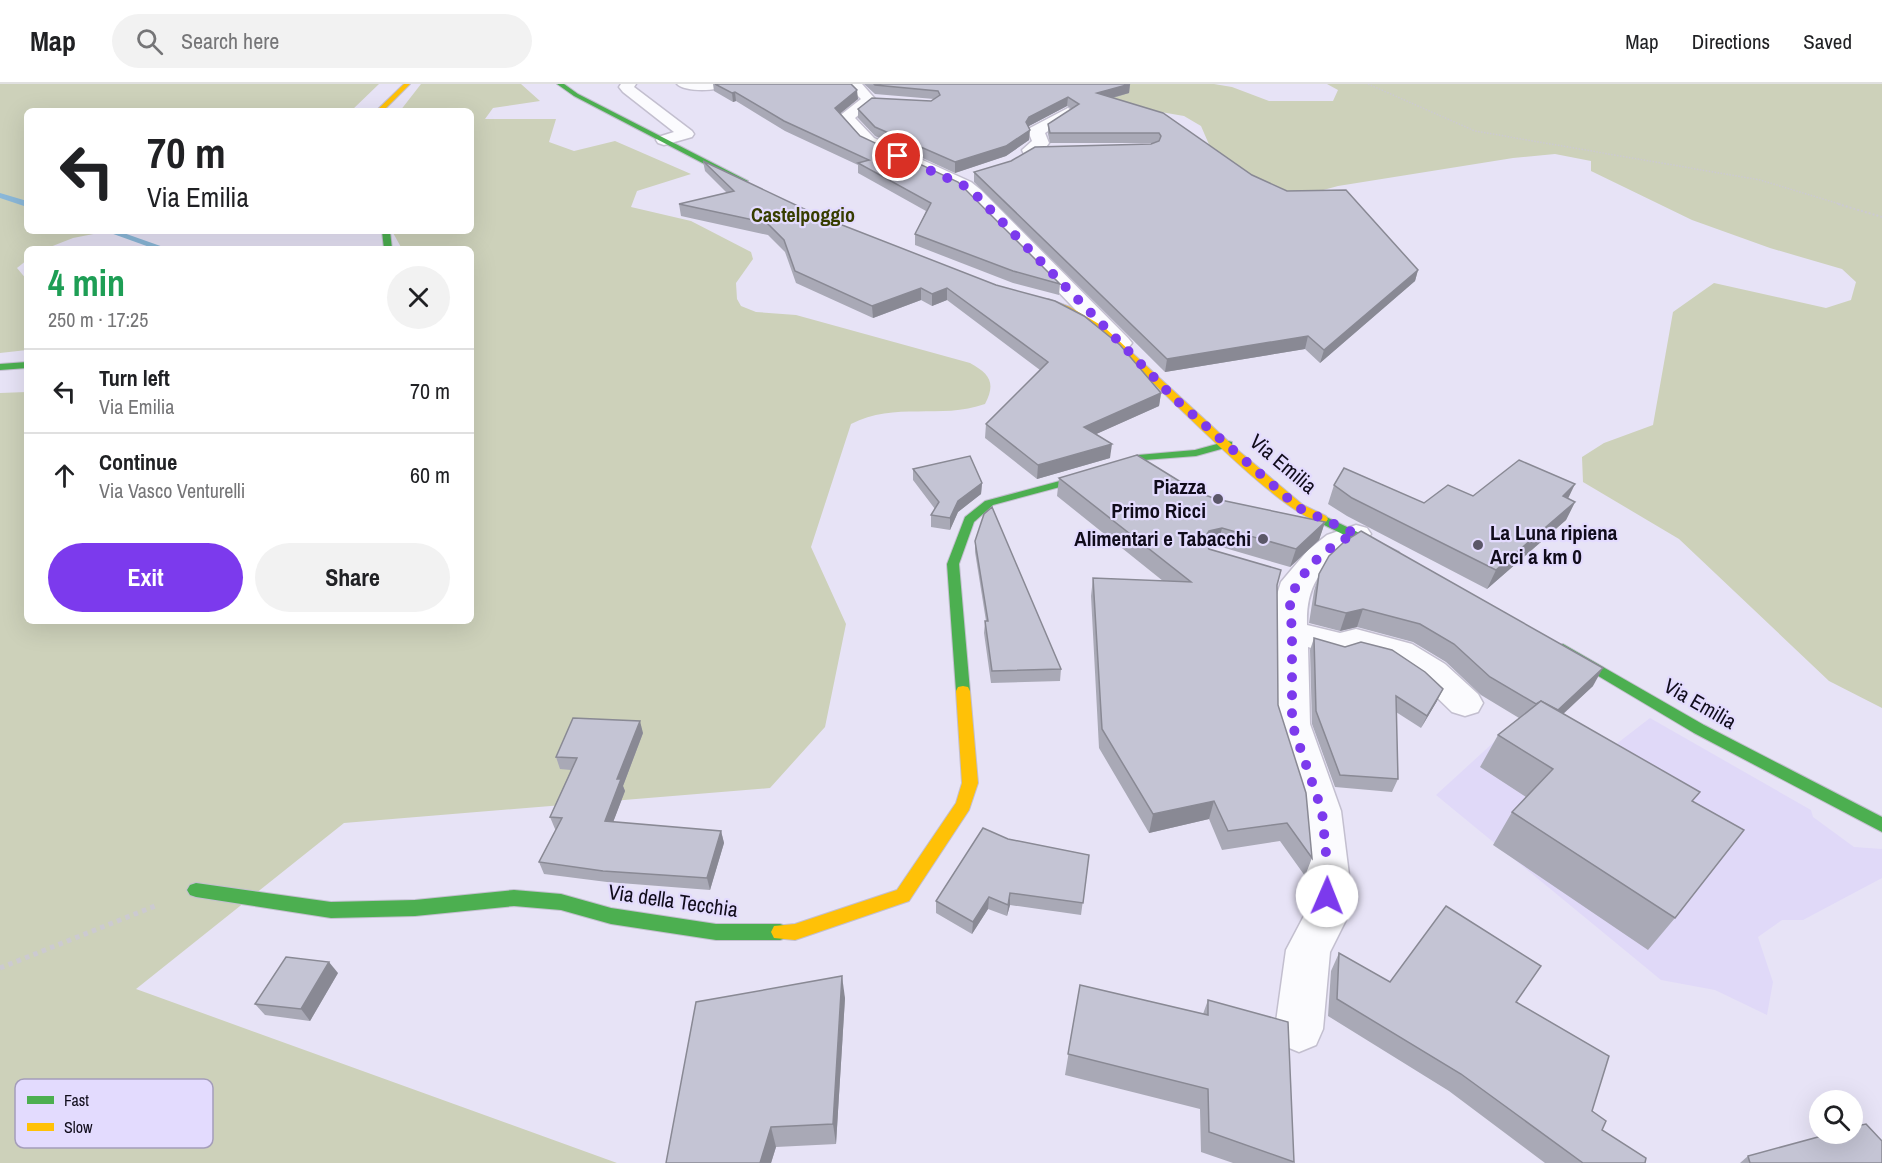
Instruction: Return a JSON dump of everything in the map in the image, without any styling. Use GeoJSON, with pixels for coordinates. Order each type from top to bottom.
{"type":"FeatureCollection","features":[{"type":"Feature","properties":{"kind":"main road"},"geometry":{"type":"LineString","coordinates":[[382,108],[407,84]]}},
{"type":"Feature","properties":{"kind":"main road"},"geometry":{"type":"LineString","coordinates":[[560,84],[756,187]]}},
{"type":"Feature","properties":{"kind":"main road","name":"Via Emilia"},"geometry":{"type":"LineString","coordinates":[[1034,298],[1063,306],[1092,322],[1128,351],[1175,399],[1299,508],[1356,534],[1408,562]]}},
{"type":"Feature","properties":{"kind":"main road"},"geometry":{"type":"LineString","coordinates":[[0,367],[24,365]]}},
{"type":"Feature","properties":{"kind":"main road","name":"Via della Tecchia"},"geometry":{"type":"LineString","coordinates":[[196,890],[331,910],[415,908],[514,898],[561,902],[611,916],[716,932],[795,933],[903,896],[963,805],[970,783],[953,564],[969,520],[989,503],[1113,470],[1142,457],[1196,453],[1228,444]]}},
{"type":"Feature","properties":{"kind":"main road","name":"Via Emilia"},"geometry":{"type":"LineString","coordinates":[[1551,642],[1699,729],[1882,825]]}},
{"type":"Feature","properties":{"kind":"street"},"geometry":{"type":"LineString","coordinates":[[629,84],[626,87],[628,89],[686,134],[664,140]]}},
{"type":"Feature","properties":{"kind":"street"},"geometry":{"type":"LineString","coordinates":[[684,84],[720,84]]}},
{"type":"Feature","properties":{"kind":"street"},"geometry":{"type":"LineString","coordinates":[[853,84],[869,100]]}},
{"type":"Feature","properties":{"kind":"street"},"geometry":{"type":"LineString","coordinates":[[888,101],[869,100],[846,117],[868,141],[954,181],[975,194],[1128,351]]}},
{"type":"Feature","properties":{"kind":"street"},"geometry":{"type":"LineString","coordinates":[[1014,161],[1041,143],[1036,131],[1068,113]]}},
{"type":"Feature","properties":{"kind":"street"},"geometry":{"type":"LineString","coordinates":[[1030,150],[1053,149]]}},
{"type":"Feature","properties":{"kind":"street"},"geometry":{"type":"LineString","coordinates":[[954,181],[974,174]]}},
{"type":"Feature","properties":{"kind":"street"},"geometry":{"type":"LineString","coordinates":[[1299,1029],[1308,950],[1326,916],[1328,875],[1322,811],[1292,724],[1292,632],[1286,579],[1338,542],[1356,534]]}},
{"type":"Feature","properties":{"kind":"street"},"geometry":{"type":"LineString","coordinates":[[1292,632],[1341,645],[1356,640],[1400,652],[1433,673],[1465,704]]}},
{"type":"Feature","properties":{"kind":"path"},"geometry":{"type":"LineString","coordinates":[[1368,84],[1476,131],[1760,180],[1882,217]]}},
{"type":"Feature","properties":{"kind":"path"},"geometry":{"type":"LineString","coordinates":[[0,968],[196,890]]}},
{"type":"Feature","properties":{"kind":"shaded area"},"geometry":{"type":"Polygon","coordinates":[[[1650,718],[1811,810],[1813,817],[1854,847],[1882,849],[1882,878],[1803,920],[1782,920],[1758,937],[1773,982],[1767,1015],[1715,990],[1661,980],[1436,795],[1518,720],[1593,762],[1650,718]]]}},
{"type":"Feature","properties":{"kind":"green space"},"geometry":{"type":"Polygon","coordinates":[[[0,84],[379,84],[354,108],[24,108],[24,234],[94,234],[73,238],[53,246],[24,246],[24,262],[17,268],[24,276],[24,350],[0,353],[0,84]]]}},
{"type":"Feature","properties":{"kind":"green space"},"geometry":{"type":"Polygon","coordinates":[[[421,84],[521,84],[540,101],[493,108],[485,119],[556,119],[549,142],[574,151],[615,141],[691,174],[637,191],[631,207],[691,221],[751,252],[753,259],[736,283],[737,299],[741,306],[756,312],[796,315],[970,363],[982,371],[989,380],[988,397],[985,404],[968,409],[884,413],[851,424],[811,547],[846,624],[825,727],[770,788],[344,823],[136,989],[617,1163],[0,1163],[0,393],[24,392],[24,624],[474,624],[474,246],[400,246],[394,234],[474,234],[474,108],[402,108],[421,84]]]}},
{"type":"Feature","properties":{"kind":"green space"},"geometry":{"type":"Polygon","coordinates":[[[1117,84],[1214,84],[1232,87],[1269,101],[1333,101],[1338,90],[1327,84],[1882,84],[1882,708],[1829,681],[1679,539],[1583,482],[1582,457],[1604,443],[1653,425],[1673,312],[1714,283],[1826,308],[1851,300],[1856,282],[1842,269],[1770,248],[1692,220],[1591,171],[1591,161],[1555,154],[1513,158],[1338,186],[1283,201],[1214,156],[1201,126],[1184,116],[1132,107],[1113,97],[1117,84]]]}},
{"type":"Feature","properties":{"kind":"building"},"geometry":{"type":"Polygon","coordinates":[[[715,84],[851,84],[857,90],[835,108],[860,136],[958,182],[1060,284],[1013,271],[915,234],[931,203],[858,163],[869,160],[784,121],[735,92],[732,93],[715,84]]]}},
{"type":"Feature","properties":{"kind":"building"},"geometry":{"type":"Polygon","coordinates":[[[874,84],[1130,84],[1097,93],[1163,113],[1252,175],[1287,191],[1346,190],[1418,270],[1324,350],[1308,336],[1167,359],[974,172],[1011,161],[1035,147],[1151,144],[1159,141],[1161,136],[1159,133],[1050,133],[1048,124],[1079,104],[1068,97],[1029,117],[1026,122],[1030,130],[1006,146],[955,162],[875,127],[858,109],[872,98],[931,101],[940,95],[938,91],[874,84]]]}},
{"type":"Feature","properties":{"kind":"building"},"geometry":{"type":"Polygon","coordinates":[[[703,161],[819,216],[996,285],[1055,301],[1084,316],[1120,345],[1161,393],[1084,427],[1112,444],[1038,465],[986,424],[1048,362],[947,288],[932,294],[921,288],[872,306],[795,271],[784,240],[767,223],[679,204],[734,191],[703,161]]]}},
{"type":"Feature","properties":{"kind":"building"},"geometry":{"type":"Polygon","coordinates":[[[1137,455],[1197,492],[1216,499],[1325,522],[1296,549],[1222,528],[1209,531],[1204,539],[1209,549],[1281,570],[1277,585],[1278,705],[1306,793],[1312,858],[1287,823],[1228,831],[1214,801],[1153,814],[1102,729],[1093,578],[1191,582],[1059,478],[1137,455]]]}},
{"type":"Feature","properties":{"kind":"building"},"geometry":{"type":"Polygon","coordinates":[[[970,456],[982,483],[958,501],[950,518],[931,515],[939,502],[913,469],[970,456]]]}},
{"type":"Feature","properties":{"kind":"building"},"geometry":{"type":"Polygon","coordinates":[[[1519,460],[1575,484],[1563,496],[1575,502],[1496,570],[1352,498],[1334,485],[1344,468],[1424,503],[1448,485],[1473,496],[1519,460]]]}},
{"type":"Feature","properties":{"kind":"building"},"geometry":{"type":"Polygon","coordinates":[[[992,507],[1061,669],[992,671],[985,621],[988,621],[975,541],[984,514],[992,507]]]}},
{"type":"Feature","properties":{"kind":"building"},"geometry":{"type":"Polygon","coordinates":[[[1361,531],[1603,668],[1558,710],[1541,701],[1536,704],[1490,677],[1454,644],[1420,624],[1363,609],[1346,613],[1315,605],[1319,574],[1329,556],[1345,541],[1361,531]]]}},
{"type":"Feature","properties":{"kind":"building"},"geometry":{"type":"Polygon","coordinates":[[[1314,638],[1345,647],[1361,642],[1392,650],[1425,672],[1443,689],[1427,716],[1396,696],[1398,779],[1340,775],[1316,711],[1314,638]]]}},
{"type":"Feature","properties":{"kind":"building"},"geometry":{"type":"Polygon","coordinates":[[[1541,701],[1700,792],[1692,801],[1744,830],[1675,918],[1512,812],[1553,769],[1498,735],[1541,701]]]}},
{"type":"Feature","properties":{"kind":"building"},"geometry":{"type":"Polygon","coordinates":[[[573,718],[640,721],[617,779],[621,779],[605,821],[721,831],[707,878],[603,871],[539,862],[562,818],[550,817],[577,758],[556,757],[573,718]]]}},
{"type":"Feature","properties":{"kind":"building"},"geometry":{"type":"Polygon","coordinates":[[[983,828],[1008,839],[1089,855],[1083,903],[1010,893],[1008,905],[989,897],[973,922],[936,901],[983,828]]]}},
{"type":"Feature","properties":{"kind":"building"},"geometry":{"type":"Polygon","coordinates":[[[1446,906],[1541,966],[1516,1002],[1609,1056],[1592,1111],[1606,1121],[1602,1130],[1646,1158],[1645,1163],[1583,1163],[1461,1074],[1337,999],[1339,953],[1390,982],[1446,906]]]}},
{"type":"Feature","properties":{"kind":"building"},"geometry":{"type":"Polygon","coordinates":[[[286,957],[329,962],[301,1009],[255,1004],[286,957]]]}},
{"type":"Feature","properties":{"kind":"building"},"geometry":{"type":"Polygon","coordinates":[[[842,976],[833,1124],[771,1127],[760,1163],[666,1163],[696,1002],[842,976]]]}},
{"type":"Feature","properties":{"kind":"building"},"geometry":{"type":"Polygon","coordinates":[[[1080,985],[1208,1015],[1208,1000],[1288,1022],[1294,1162],[1209,1132],[1208,1089],[1068,1054],[1080,985]]]}},
{"type":"Feature","properties":{"kind":"building"},"geometry":{"type":"Polygon","coordinates":[[[1866,1124],[1882,1141],[1882,1163],[1750,1163],[1748,1156],[1809,1139],[1809,1144],[1863,1144],[1863,1125],[1866,1124]]]}},
{"type":"Feature","properties":{"kind":"waterway"},"geometry":{"type":"LineString","coordinates":[[0,195],[24,203]]}},
{"type":"Feature","properties":{"kind":"waterway"},"geometry":{"type":"LineString","coordinates":[[118,234],[155,246]]}},
{"type":"Feature","properties":{"kind":"traffic: fast"},"geometry":{"type":"LineString","coordinates":[[560,84],[576,95],[744,181]]}},
{"type":"Feature","properties":{"kind":"traffic: fast"},"geometry":{"type":"LineString","coordinates":[[386,234],[388,246]]}},
{"type":"Feature","properties":{"kind":"traffic: fast"},"geometry":{"type":"LineString","coordinates":[[0,367],[24,365]]}},
{"type":"Feature","properties":{"kind":"traffic: fast"},"geometry":{"type":"LineString","coordinates":[[963,691],[953,564],[969,520],[989,503],[1112,470],[1142,457],[1196,453],[1228,444]]}},
{"type":"Feature","properties":{"kind":"traffic: fast"},"geometry":{"type":"LineString","coordinates":[[1322,519],[1395,555]]}},
{"type":"Feature","properties":{"kind":"traffic: fast"},"geometry":{"type":"LineString","coordinates":[[1563,649],[1699,729],[1882,825]]}},
{"type":"Feature","properties":{"kind":"traffic: fast"},"geometry":{"type":"LineString","coordinates":[[196,890],[331,910],[415,908],[514,898],[561,902],[611,916],[716,932],[780,932]]}},
{"type":"Feature","properties":{"kind":"traffic: slow"},"geometry":{"type":"LineString","coordinates":[[382,108],[407,84]]}},
{"type":"Feature","properties":{"kind":"traffic: slow"},"geometry":{"type":"LineString","coordinates":[[1048,302],[1085,318],[1101,329],[1236,454],[1299,508],[1322,519]]}},
{"type":"Feature","properties":{"kind":"traffic: slow"},"geometry":{"type":"LineString","coordinates":[[780,932],[795,932],[903,896],[963,805],[970,783],[963,691]]}},
{"type":"Feature","properties":{"kind":"place","name":"Piazza Primo Ricci"},"geometry":{"type":"Point","coordinates":[1218,499]}},
{"type":"Feature","properties":{"kind":"place","name":"Alimentari e Tabacchi"},"geometry":{"type":"Point","coordinates":[1263,539]}},
{"type":"Feature","properties":{"kind":"place","name":"La Luna ripiena Arci a km 0"},"geometry":{"type":"Point","coordinates":[1478,545]}},
{"type":"Feature","properties":{"kind":"district","name":"Castelpoggio"},"geometry":{"type":"Point","coordinates":[803,215]}},
{"type":"Feature","properties":{"kind":"route"},"geometry":{"type":"LineString","coordinates":[[898,156],[965,186],[975,194],[1175,399],[1299,508],[1356,534],[1338,542],[1319,557],[1297,582],[1290,604],[1292,724],[1322,811],[1328,875],[1327,896]]}}]}
